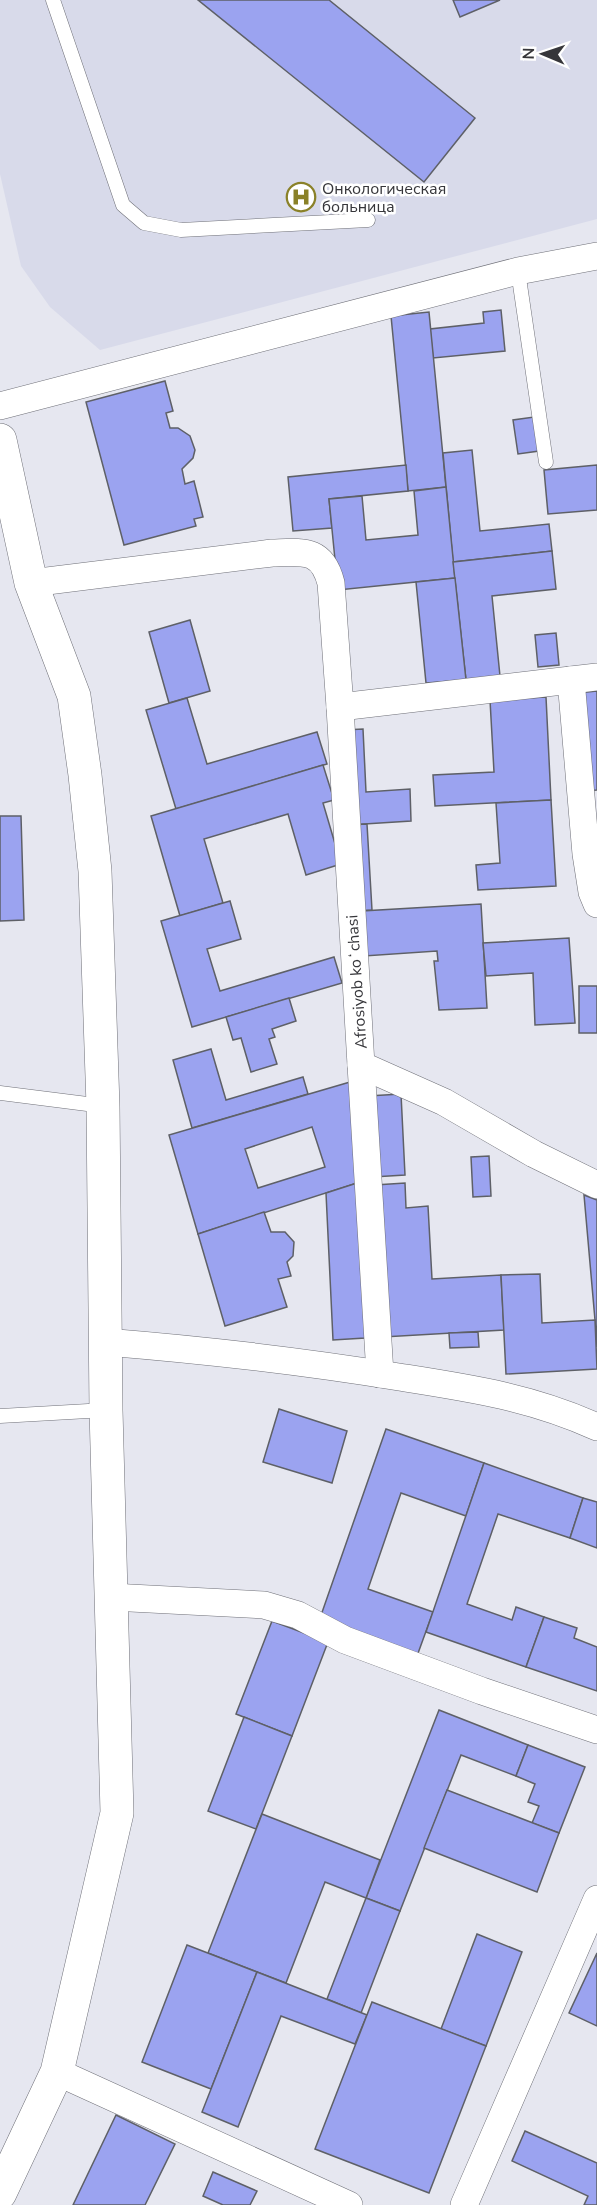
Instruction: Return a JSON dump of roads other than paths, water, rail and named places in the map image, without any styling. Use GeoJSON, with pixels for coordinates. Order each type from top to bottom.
{"type":"FeatureCollection","features":[{"type":"Feature","properties":{"kind":"street"},"geometry":{"type":"LineString","coordinates":[[0,406],[518,271],[597,256]]}},
{"type":"Feature","properties":{"kind":"street"},"geometry":{"type":"LineString","coordinates":[[0,440],[31,583],[74,696],[86,775],[95,871],[103,1106],[106,1410],[117,1813],[57,2072],[0,2193]]}},
{"type":"Feature","properties":{"kind":"street"},"geometry":{"type":"LineString","coordinates":[[0,537],[5,540],[31,583]]}},
{"type":"Feature","properties":{"kind":"street","name":"Afrosiyob koʻchasi"},"geometry":{"type":"LineString","coordinates":[[31,583],[272,553],[314,555],[327,569],[331,583],[362,1065],[444,1102],[534,1154],[597,1185]]}},
{"type":"Feature","properties":{"kind":"street"},"geometry":{"type":"LineString","coordinates":[[340,707],[584,678],[586,854],[592,892],[597,904]]}},
{"type":"Feature","properties":{"kind":"street"},"geometry":{"type":"LineString","coordinates":[[362,1065],[380,1374]]}},
{"type":"Feature","properties":{"kind":"street"},"geometry":{"type":"LineString","coordinates":[[105,1342],[251,1354],[504,1394],[597,1427]]}},
{"type":"Feature","properties":{"kind":"street"},"geometry":{"type":"LineString","coordinates":[[111,1597],[264,1605],[298,1615],[345,1640],[597,1730]]}},
{"type":"Feature","properties":{"kind":"street"},"geometry":{"type":"LineString","coordinates":[[464,2205],[597,1899]]}},
{"type":"Feature","properties":{"kind":"street"},"geometry":{"type":"LineString","coordinates":[[57,2072],[349,2205]]}},
{"type":"Feature","properties":{"kind":"lane"},"geometry":{"type":"LineString","coordinates":[[53,0],[123,205],[144,223],[181,230],[368,220]]}},
{"type":"Feature","properties":{"kind":"lane"},"geometry":{"type":"LineString","coordinates":[[518,271],[546,462]]}},
{"type":"Feature","properties":{"kind":"lane"},"geometry":{"type":"LineString","coordinates":[[0,1094],[103,1106]]}},
{"type":"Feature","properties":{"kind":"lane"},"geometry":{"type":"LineString","coordinates":[[0,1416],[106,1410]]}},
{"type":"Feature","properties":{"kind":"place","name":"Онкологическая больница"},"geometry":{"type":"Point","coordinates":[301,197]}}]}
